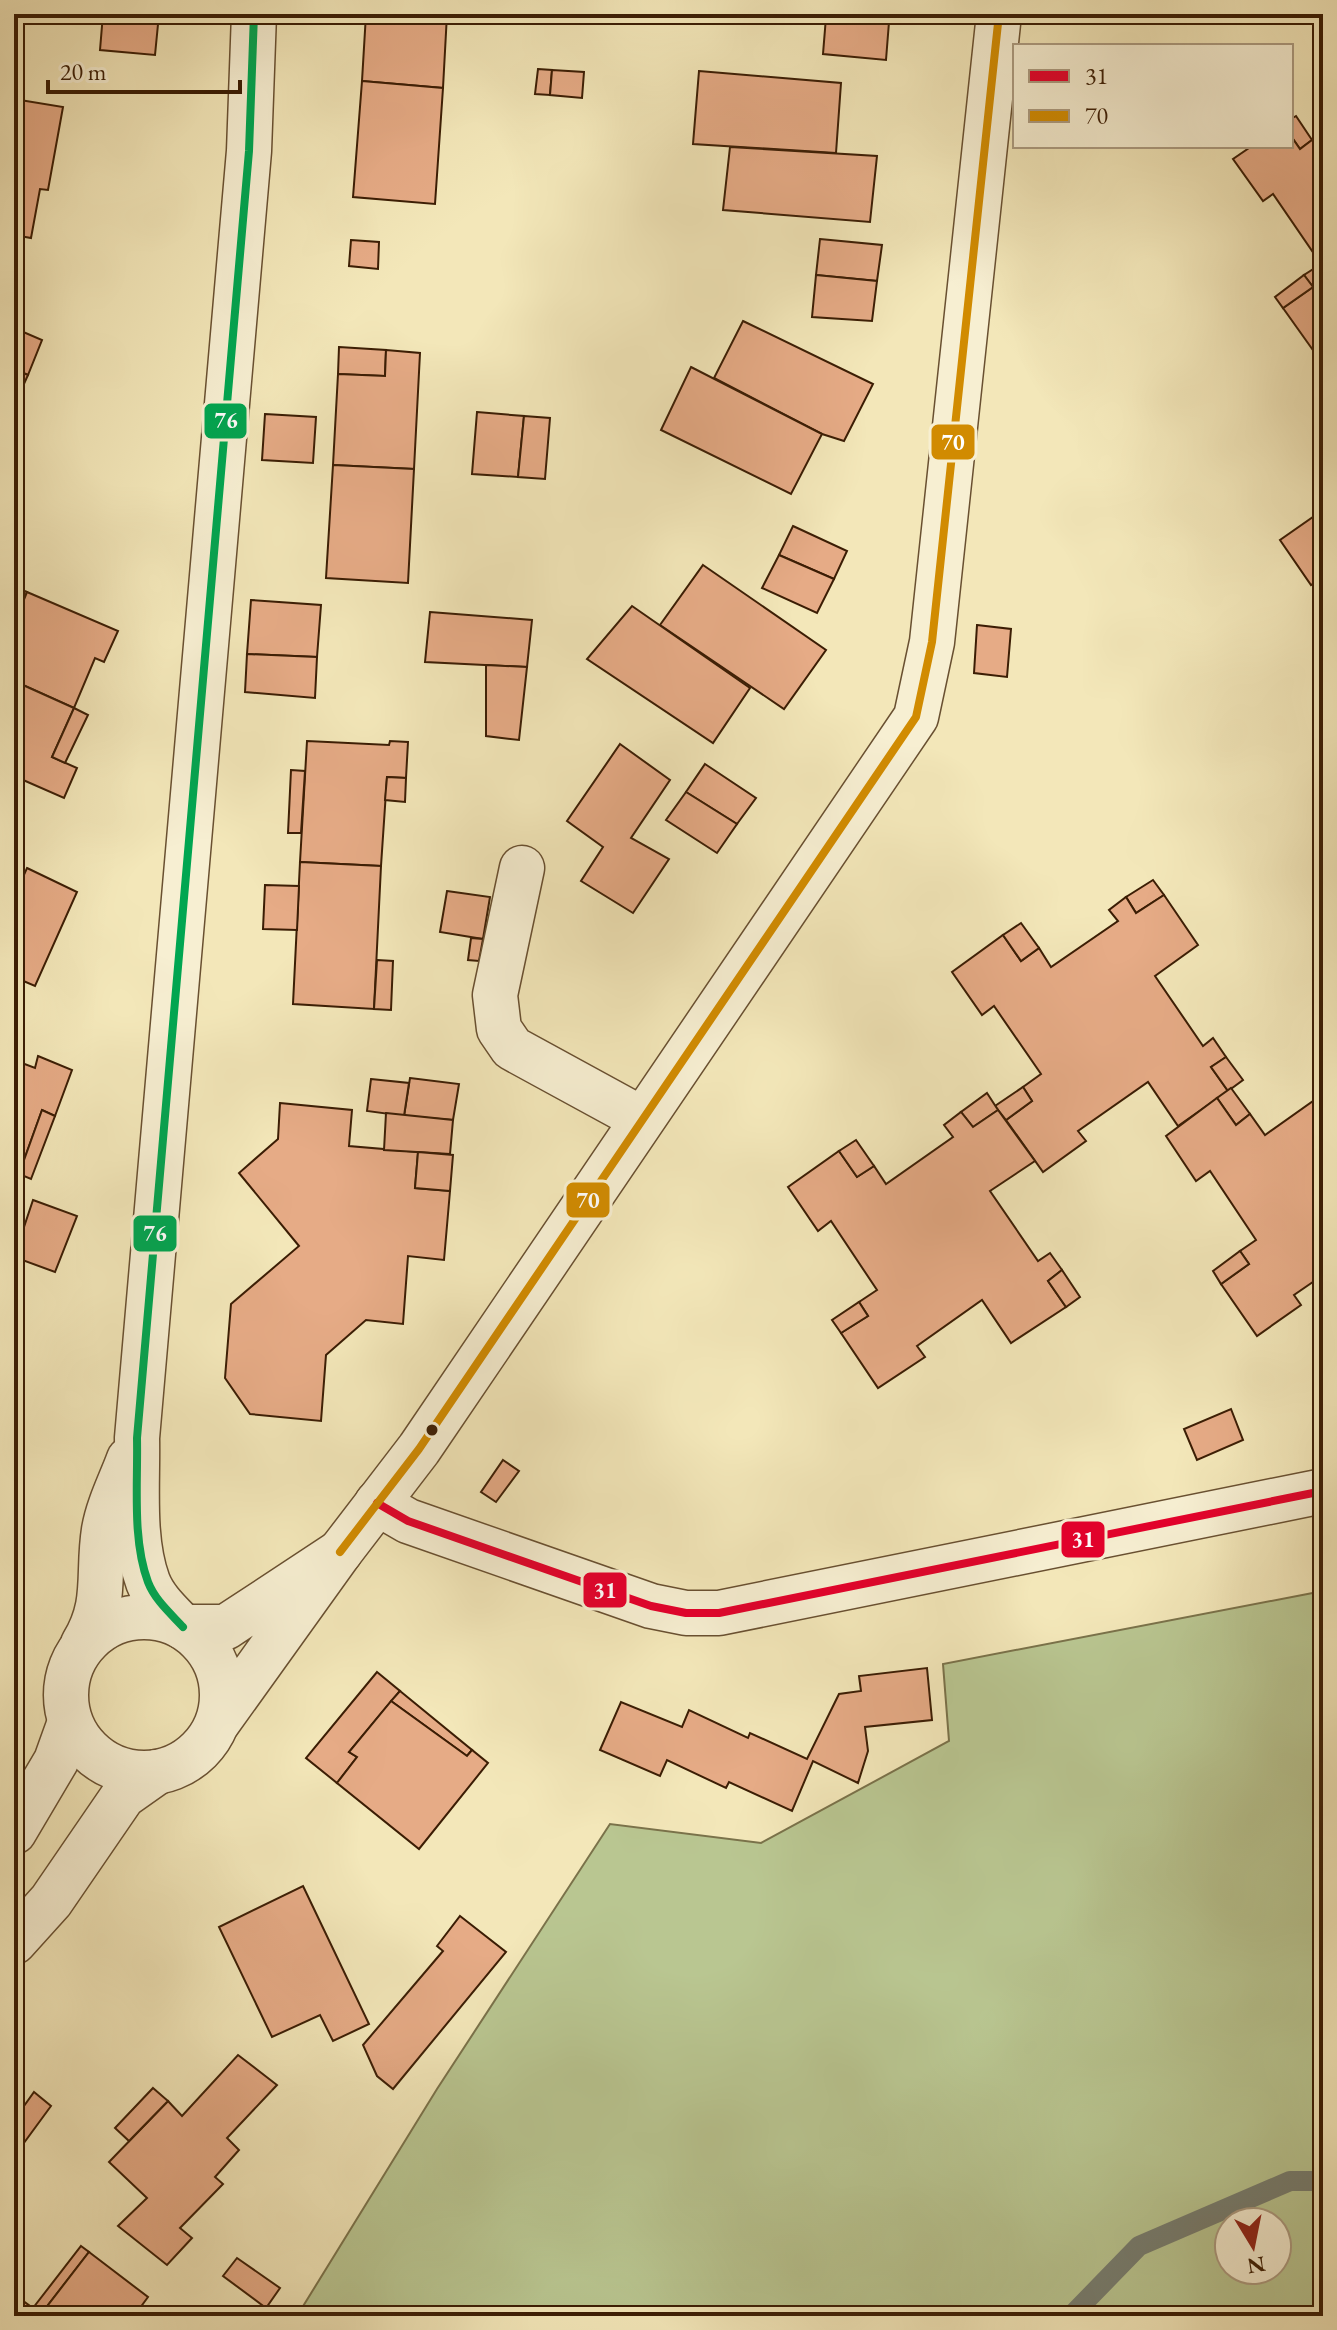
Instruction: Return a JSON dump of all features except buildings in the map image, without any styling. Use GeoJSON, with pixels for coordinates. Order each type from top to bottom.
{"type":"FeatureCollection","features":[{"type":"Feature","properties":{"kind":"street"},"geometry":{"type":"LineString","coordinates":[[218,1722],[223,1695],[217,1667],[203,1644],[162,1605],[149,1584],[142,1556],[137,1438],[249,151],[254,14]]}},
{"type":"Feature","properties":{"kind":"street"},"geometry":{"type":"LineString","coordinates":[[14,1942],[51,1901],[123,1796],[157,1772],[183,1763],[204,1745],[340,1552],[419,1449],[916,717],[932,642],[999,14]]}},
{"type":"Feature","properties":{"kind":"street"},"geometry":{"type":"LineString","coordinates":[[522,868],[495,995],[499,1029],[512,1048],[642,1119]]}},
{"type":"Feature","properties":{"kind":"street"},"geometry":{"type":"LineString","coordinates":[[137,1438],[104,1525],[101,1604],[96,1622],[69,1669],[65,1695],[70,1722],[84,1745],[104,1762],[130,1772],[157,1772]]}},
{"type":"Feature","properties":{"kind":"street"},"geometry":{"type":"LineString","coordinates":[[377,1503],[408,1521],[651,1606],[686,1613],[719,1613],[1323,1491]]}},
{"type":"Feature","properties":{"kind":"street"},"geometry":{"type":"LineString","coordinates":[[83,1644],[104,1627],[129,1618],[157,1617],[183,1627],[226,1627],[290,1588],[340,1552]]}},
{"type":"Feature","properties":{"kind":"street"},"geometry":{"type":"LineString","coordinates":[[14,1832],[56,1761],[70,1722]]}},
{"type":"Feature","properties":{"kind":"green space"},"geometry":{"type":"Polygon","coordinates":[[[1323,1591],[1323,2316],[297,2316],[437,2089],[610,1824],[761,1843],[949,1741],[943,1664],[1323,1591]]]}},
{"type":"Feature","properties":{"kind":"waterway"},"geometry":{"type":"LineString","coordinates":[[1071,2316],[1139,2246],[1290,2181],[1323,2181]]}},
{"type":"Feature","properties":{"kind":"transit line","name":"76"},"geometry":{"type":"LineString","coordinates":[[183,1627],[155,1595],[143,1565],[137,1511],[137,1438],[249,151],[254,14]]}},
{"type":"Feature","properties":{"kind":"transit line","name":"70"},"geometry":{"type":"LineString","coordinates":[[340,1552],[419,1449],[916,717],[932,642],[999,14]]}},
{"type":"Feature","properties":{"kind":"transit line","name":"31"},"geometry":{"type":"LineString","coordinates":[[377,1503],[408,1521],[651,1606],[686,1613],[719,1613],[1323,1491]]}}]}
